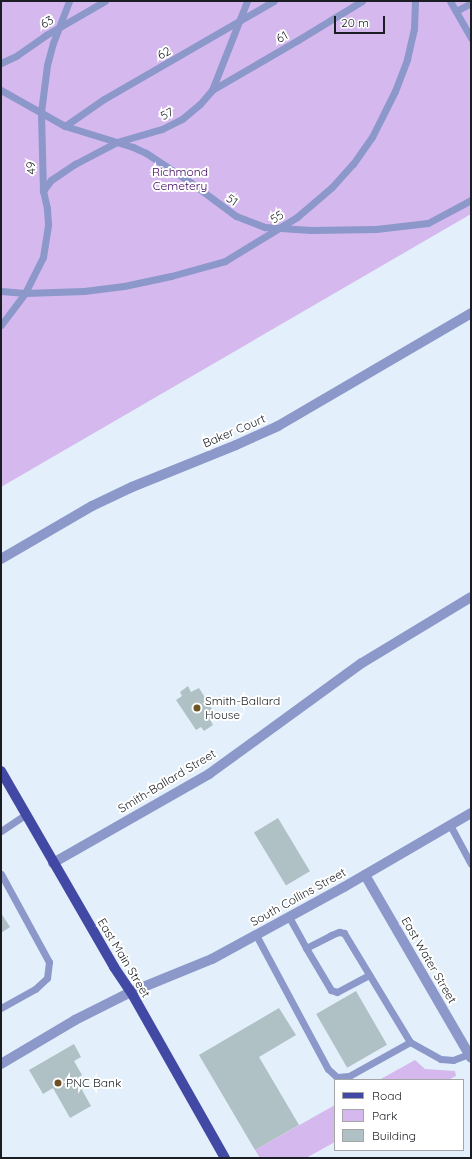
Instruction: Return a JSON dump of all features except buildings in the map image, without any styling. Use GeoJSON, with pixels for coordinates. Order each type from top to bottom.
{"type":"FeatureCollection","features":[{"type":"Feature","properties":{"kind":"main road","name":"East Main Street"},"geometry":{"type":"LineString","coordinates":[[1,770],[114,967],[131,992],[225,1158]]}},
{"type":"Feature","properties":{"kind":"street","name":"Baker Court"},"geometry":{"type":"LineString","coordinates":[[1,559],[92,506],[132,487],[236,445],[278,426],[471,313]]}},
{"type":"Feature","properties":{"kind":"street","name":"Smith-Ballard Street"},"geometry":{"type":"LineString","coordinates":[[53,862],[209,774],[362,663],[471,597]]}},
{"type":"Feature","properties":{"kind":"street","name":"South Collins Street"},"geometry":{"type":"LineString","coordinates":[[1,1064],[75,1020],[131,992],[212,959],[365,875],[471,813]]}},
{"type":"Feature","properties":{"kind":"street","name":"East Water Street"},"geometry":{"type":"LineString","coordinates":[[365,875],[470,1056]]}},
{"type":"Feature","properties":{"kind":"lane","name":"49"},"geometry":{"type":"LineString","coordinates":[[1,325],[25,293],[43,258],[48,224],[47,208],[43,191],[41,112],[47,65],[58,28],[69,1]]}},
{"type":"Feature","properties":{"kind":"lane","name":"63"},"geometry":{"type":"LineString","coordinates":[[1,63],[16,56],[58,28],[105,1]]}},
{"type":"Feature","properties":{"kind":"lane","name":"57"},"geometry":{"type":"LineString","coordinates":[[43,191],[51,180],[60,173],[117,142],[162,129],[182,119],[200,104],[212,90],[247,1]]}},
{"type":"Feature","properties":{"kind":"lane","name":"62"},"geometry":{"type":"LineString","coordinates":[[65,126],[104,99],[274,1]]}},
{"type":"Feature","properties":{"kind":"lane","name":"61"},"geometry":{"type":"LineString","coordinates":[[212,90],[362,1]]}},
{"type":"Feature","properties":{"kind":"lane","name":"55"},"geometry":{"type":"LineString","coordinates":[[25,293],[84,291],[124,286],[178,274],[225,261],[297,217],[332,187],[353,164],[372,137],[395,91],[407,59],[414,29],[415,1]]}},
{"type":"Feature","properties":{"kind":"lane"},"geometry":{"type":"LineString","coordinates":[[450,1],[471,38]]}},
{"type":"Feature","properties":{"kind":"lane"},"geometry":{"type":"LineString","coordinates":[[456,11],[471,3]]}},
{"type":"Feature","properties":{"kind":"lane","name":"51"},"geometry":{"type":"LineString","coordinates":[[1,90],[65,126],[133,147],[162,163],[236,216],[251,223],[280,228],[376,229],[428,223],[471,200]]}},
{"type":"Feature","properties":{"kind":"lane"},"geometry":{"type":"LineString","coordinates":[[1,290],[25,293]]}},
{"type":"Feature","properties":{"kind":"lane"},"geometry":{"type":"LineString","coordinates":[[1,831],[26,814]]}},
{"type":"Feature","properties":{"kind":"lane"},"geometry":{"type":"LineString","coordinates":[[450,825],[471,864]]}},
{"type":"Feature","properties":{"kind":"lane"},"geometry":{"type":"LineString","coordinates":[[1,874],[49,962],[47,978],[35,989],[1,1008]]}},
{"type":"Feature","properties":{"kind":"lane"},"geometry":{"type":"LineString","coordinates":[[289,917],[331,990],[337,992],[369,976]]}},
{"type":"Feature","properties":{"kind":"lane"},"geometry":{"type":"LineString","coordinates":[[306,948],[331,935],[339,932],[344,933],[410,1042],[441,1059],[453,1060],[470,1056]]}},
{"type":"Feature","properties":{"kind":"lane"},"geometry":{"type":"LineString","coordinates":[[256,935],[328,1069],[337,1077],[349,1076],[410,1042]]}},
{"type":"Feature","properties":{"kind":"green space","name":"Richmond Cemetery"},"geometry":{"type":"Polygon","coordinates":[[[1,1],[471,1],[471,214],[1,487],[1,1]]]}},
{"type":"Feature","properties":{"kind":"green space"},"geometry":{"type":"Polygon","coordinates":[[[415,1060],[425,1069],[455,1071],[456,1076],[450,1079],[381,1079],[415,1060]]]}},
{"type":"Feature","properties":{"kind":"green space"},"geometry":{"type":"Polygon","coordinates":[[[334,1106],[334,1143],[306,1158],[260,1158],[255,1150],[334,1106]]]}},
{"type":"Feature","properties":{"kind":"place","name":"Smith-Ballard House"},"geometry":{"type":"Point","coordinates":[197,708]}},
{"type":"Feature","properties":{"kind":"place","name":"PNC Bank"},"geometry":{"type":"Point","coordinates":[58,1083]}}]}
